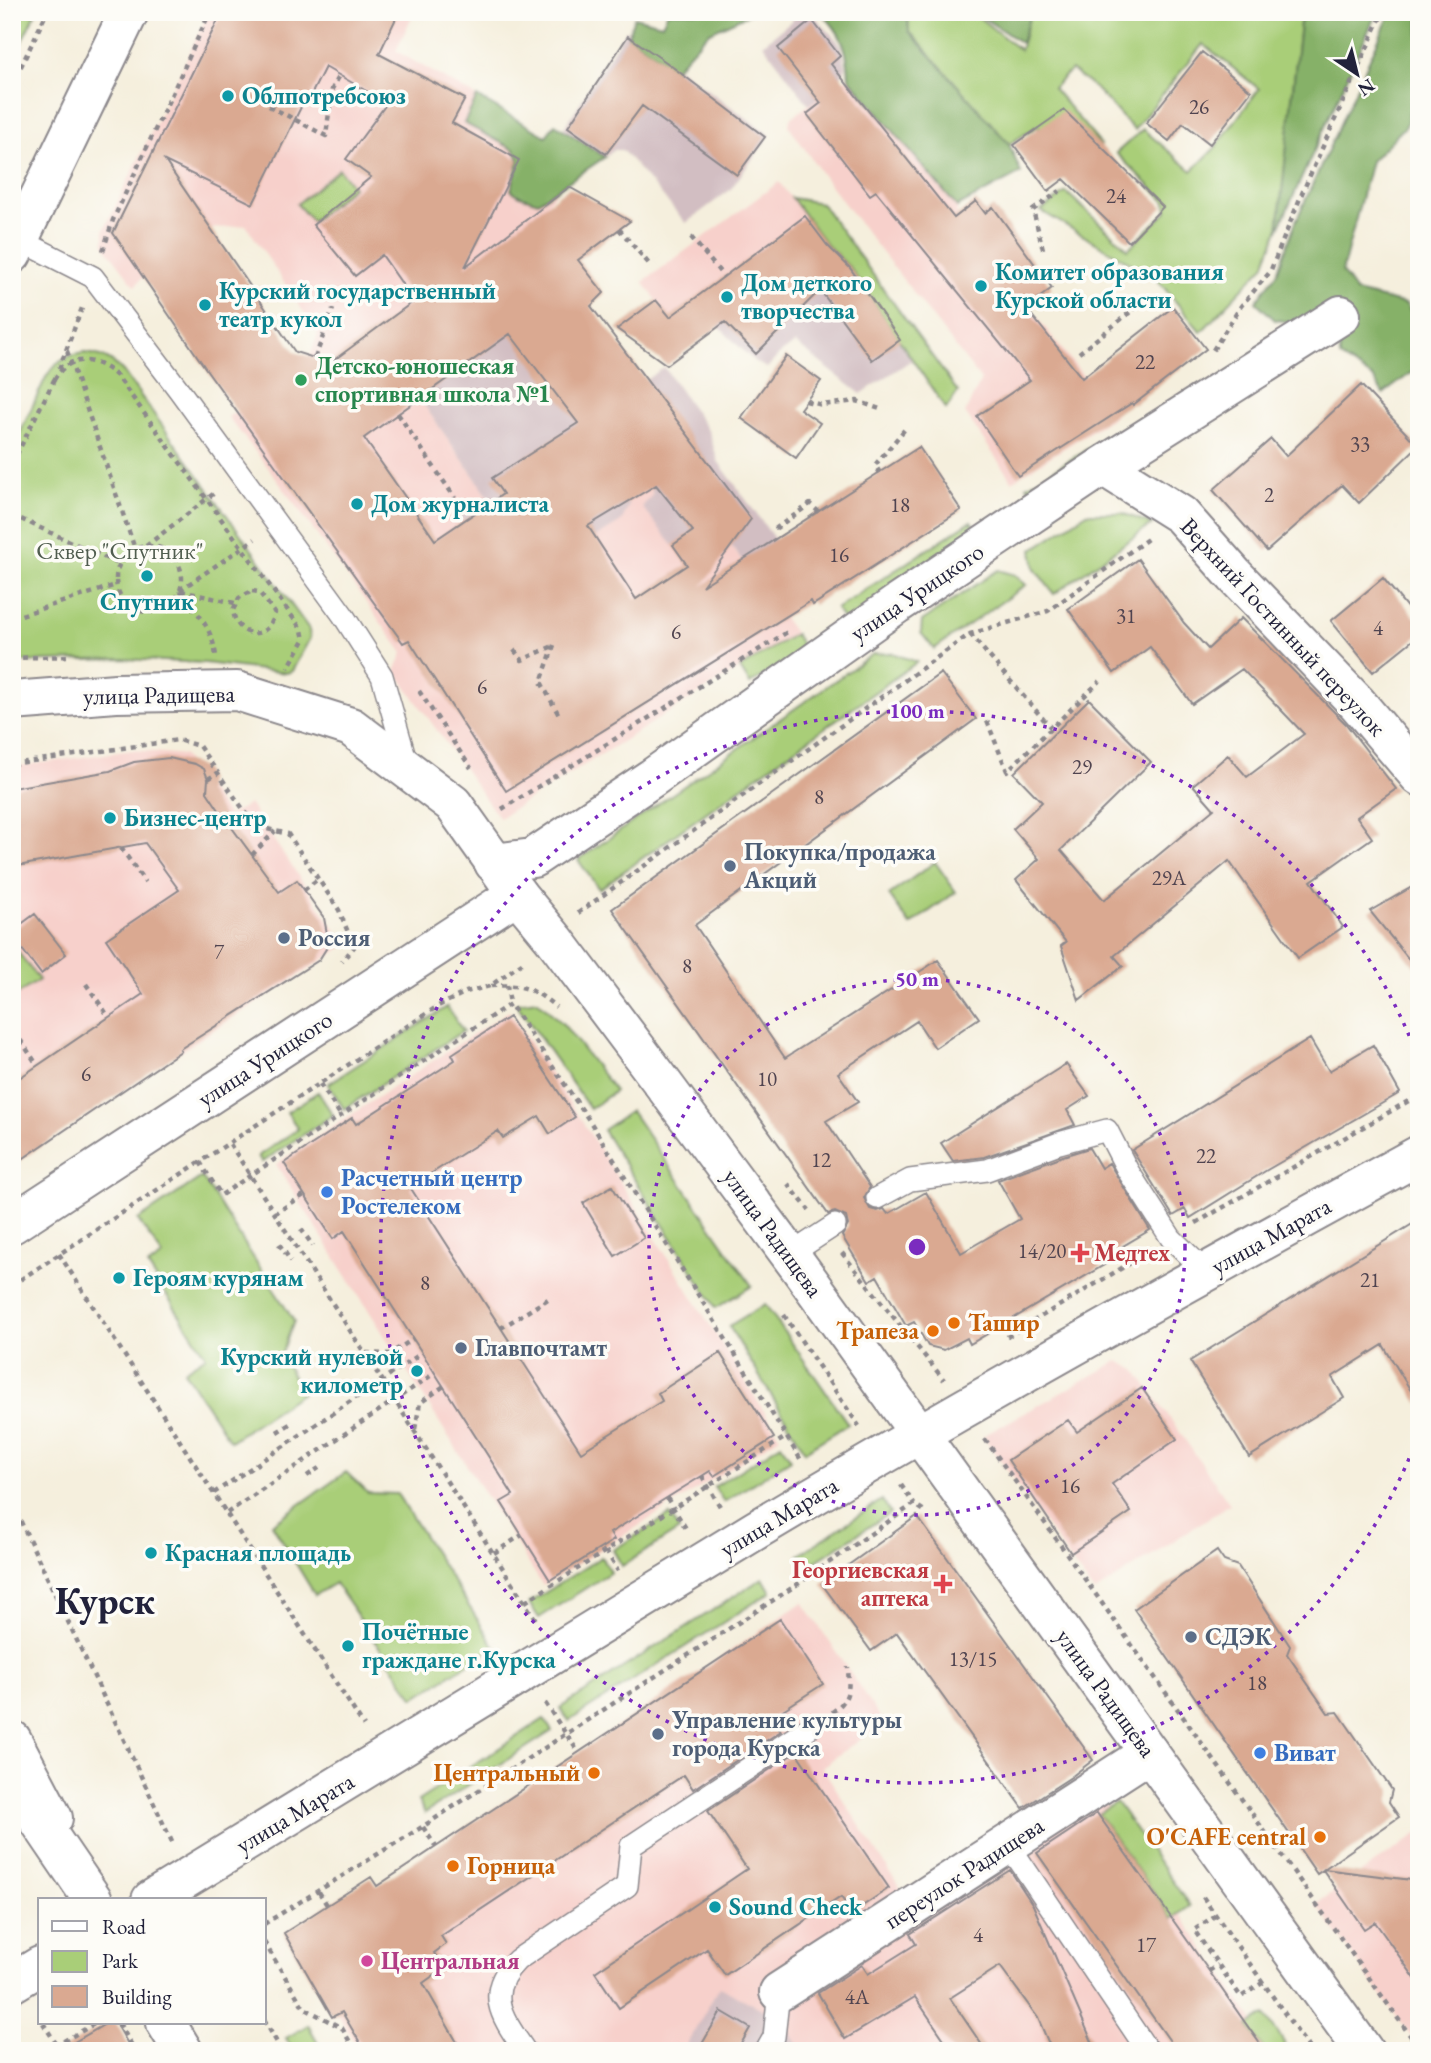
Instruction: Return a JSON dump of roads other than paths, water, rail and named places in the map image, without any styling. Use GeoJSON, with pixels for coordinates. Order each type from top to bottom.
{"type":"FeatureCollection","features":[{"type":"Feature","properties":{"kind":"main road"},"geometry":{"type":"LineString","coordinates":[[16,247],[129,12]]}},
{"type":"Feature","properties":{"kind":"main road","name":"улица Урицкого"},"geometry":{"type":"LineString","coordinates":[[494,863],[533,858],[652,778],[897,604],[1103,466],[1341,314]]}},
{"type":"Feature","properties":{"kind":"main road","name":"Верхний Гостинный переулок"},"geometry":{"type":"LineString","coordinates":[[1103,466],[1181,515],[1357,704],[1419,776]]}},
{"type":"Feature","properties":{"kind":"main road","name":"улица Радищева"},"geometry":{"type":"LineString","coordinates":[[12,701],[116,693],[237,691],[351,727],[453,804],[517,894],[566,927],[789,1255],[1364,2051]]}},
{"type":"Feature","properties":{"kind":"main road","name":"улица Урицкого"},"geometry":{"type":"LineString","coordinates":[[12,1224],[517,894]]}},
{"type":"Feature","properties":{"kind":"main road","name":"улица Марата"},"geometry":{"type":"LineString","coordinates":[[154,1898],[881,1456],[1419,1155]]}},
{"type":"Feature","properties":{"kind":"main road"},"geometry":{"type":"LineString","coordinates":[[12,1740],[94,1898]]}},
{"type":"Feature","properties":{"kind":"main road","name":"переулок Радищева"},"geometry":{"type":"LineString","coordinates":[[779,1992],[1149,1753]]}},
{"type":"Feature","properties":{"kind":"main road"},"geometry":{"type":"LineString","coordinates":[[12,1781],[94,1898]]}},
{"type":"Feature","properties":{"kind":"main road"},"geometry":{"type":"LineString","coordinates":[[12,1983],[38,1967]]}},
{"type":"Feature","properties":{"kind":"main road"},"geometry":{"type":"LineString","coordinates":[[167,2024],[183,2051]]}},
{"type":"Feature","properties":{"kind":"lane"},"geometry":{"type":"LineString","coordinates":[[16,247],[93,277],[179,390],[343,615],[382,676],[409,771]]}},
{"type":"Feature","properties":{"kind":"lane"},"geometry":{"type":"LineString","coordinates":[[877,1198],[910,1180],[987,1170],[1059,1143],[1107,1130],[1128,1171],[1171,1238],[1206,1272]]}},
{"type":"Feature","properties":{"kind":"lane"},"geometry":{"type":"LineString","coordinates":[[789,1255],[835,1225]]}},
{"type":"Feature","properties":{"kind":"lane"},"geometry":{"type":"LineString","coordinates":[[525,2051],[501,2014],[498,1999],[500,1984],[507,1970],[517,1960],[627,1886],[631,1846],[809,1728]]}},
{"type":"Feature","properties":{"kind":"lane"},"geometry":{"type":"LineString","coordinates":[[1008,1844],[1148,2051]]}},
{"type":"Feature","properties":{"kind":"lane"},"geometry":{"type":"LineString","coordinates":[[766,2051],[774,2037],[779,1992]]}},
{"type":"Feature","properties":{"kind":"place","name":"Облпотребсоюз"},"geometry":{"type":"Point","coordinates":[228,96]}},
{"type":"Feature","properties":{"kind":"place","name":"Комитет образования Курской области"},"geometry":{"type":"Point","coordinates":[981,286]}},
{"type":"Feature","properties":{"kind":"place","name":"Дом деткого творчества"},"geometry":{"type":"Point","coordinates":[727,297]}},
{"type":"Feature","properties":{"kind":"place","name":"Курский государственный театр кукол"},"geometry":{"type":"Point","coordinates":[205,305]}},
{"type":"Feature","properties":{"kind":"place","name":"Детско-юношеская спортивная школа №1"},"geometry":{"type":"Point","coordinates":[301,380]}},
{"type":"Feature","properties":{"kind":"place","name":"Дом журналиста"},"geometry":{"type":"Point","coordinates":[357,504]}},
{"type":"Feature","properties":{"kind":"place","name":"Спутник"},"geometry":{"type":"Point","coordinates":[147,576]}},
{"type":"Feature","properties":{"kind":"place","name":"Бизнес-центр"},"geometry":{"type":"Point","coordinates":[110,818]}},
{"type":"Feature","properties":{"kind":"place","name":"Покупка/продажа Акций"},"geometry":{"type":"Point","coordinates":[730,866]}},
{"type":"Feature","properties":{"kind":"place","name":"Россия"},"geometry":{"type":"Point","coordinates":[284,938]}},
{"type":"Feature","properties":{"kind":"place","name":"Расчетный центр Ростелеком"},"geometry":{"type":"Point","coordinates":[327,1192]}},
{"type":"Feature","properties":{"kind":"place","name":"Медтех"},"geometry":{"type":"Point","coordinates":[1080,1253]}},
{"type":"Feature","properties":{"kind":"place","name":"Героям курянам"},"geometry":{"type":"Point","coordinates":[119,1278]}},
{"type":"Feature","properties":{"kind":"place","name":"Ташир"},"geometry":{"type":"Point","coordinates":[954,1323]}},
{"type":"Feature","properties":{"kind":"place","name":"Трапеза"},"geometry":{"type":"Point","coordinates":[933,1331]}},
{"type":"Feature","properties":{"kind":"place","name":"Главпочтамт"},"geometry":{"type":"Point","coordinates":[461,1348]}},
{"type":"Feature","properties":{"kind":"place","name":"Курский нулевой километр"},"geometry":{"type":"Point","coordinates":[417,1371]}},
{"type":"Feature","properties":{"kind":"place","name":"Красная площадь"},"geometry":{"type":"Point","coordinates":[151,1553]}},
{"type":"Feature","properties":{"kind":"place","name":"Георгиевская аптека"},"geometry":{"type":"Point","coordinates":[943,1584]}},
{"type":"Feature","properties":{"kind":"place","name":"СДЭК"},"geometry":{"type":"Point","coordinates":[1191,1637]}},
{"type":"Feature","properties":{"kind":"place","name":"Почётные граждане г.Курска"},"geometry":{"type":"Point","coordinates":[348,1646]}},
{"type":"Feature","properties":{"kind":"place","name":"Управление культуры города Курска"},"geometry":{"type":"Point","coordinates":[658,1734]}},
{"type":"Feature","properties":{"kind":"place","name":"Виват"},"geometry":{"type":"Point","coordinates":[1260,1753]}},
{"type":"Feature","properties":{"kind":"place","name":"Центральный"},"geometry":{"type":"Point","coordinates":[594,1773]}},
{"type":"Feature","properties":{"kind":"place","name":"O'CAFE central"},"geometry":{"type":"Point","coordinates":[1320,1837]}},
{"type":"Feature","properties":{"kind":"place","name":"Горница"},"geometry":{"type":"Point","coordinates":[453,1866]}},
{"type":"Feature","properties":{"kind":"place","name":"Sound Check"},"geometry":{"type":"Point","coordinates":[715,1907]}},
{"type":"Feature","properties":{"kind":"place","name":"Центральная"},"geometry":{"type":"Point","coordinates":[367,1961]}},
{"type":"Feature","properties":{"kind":"district","name":"Курск"},"geometry":{"type":"Point","coordinates":[105,1601]}},
{"type":"Feature","properties":{"kind":"park label","name":"Сквер \"Спутник\""},"geometry":{"type":"Point","coordinates":[120,551]}}]}
